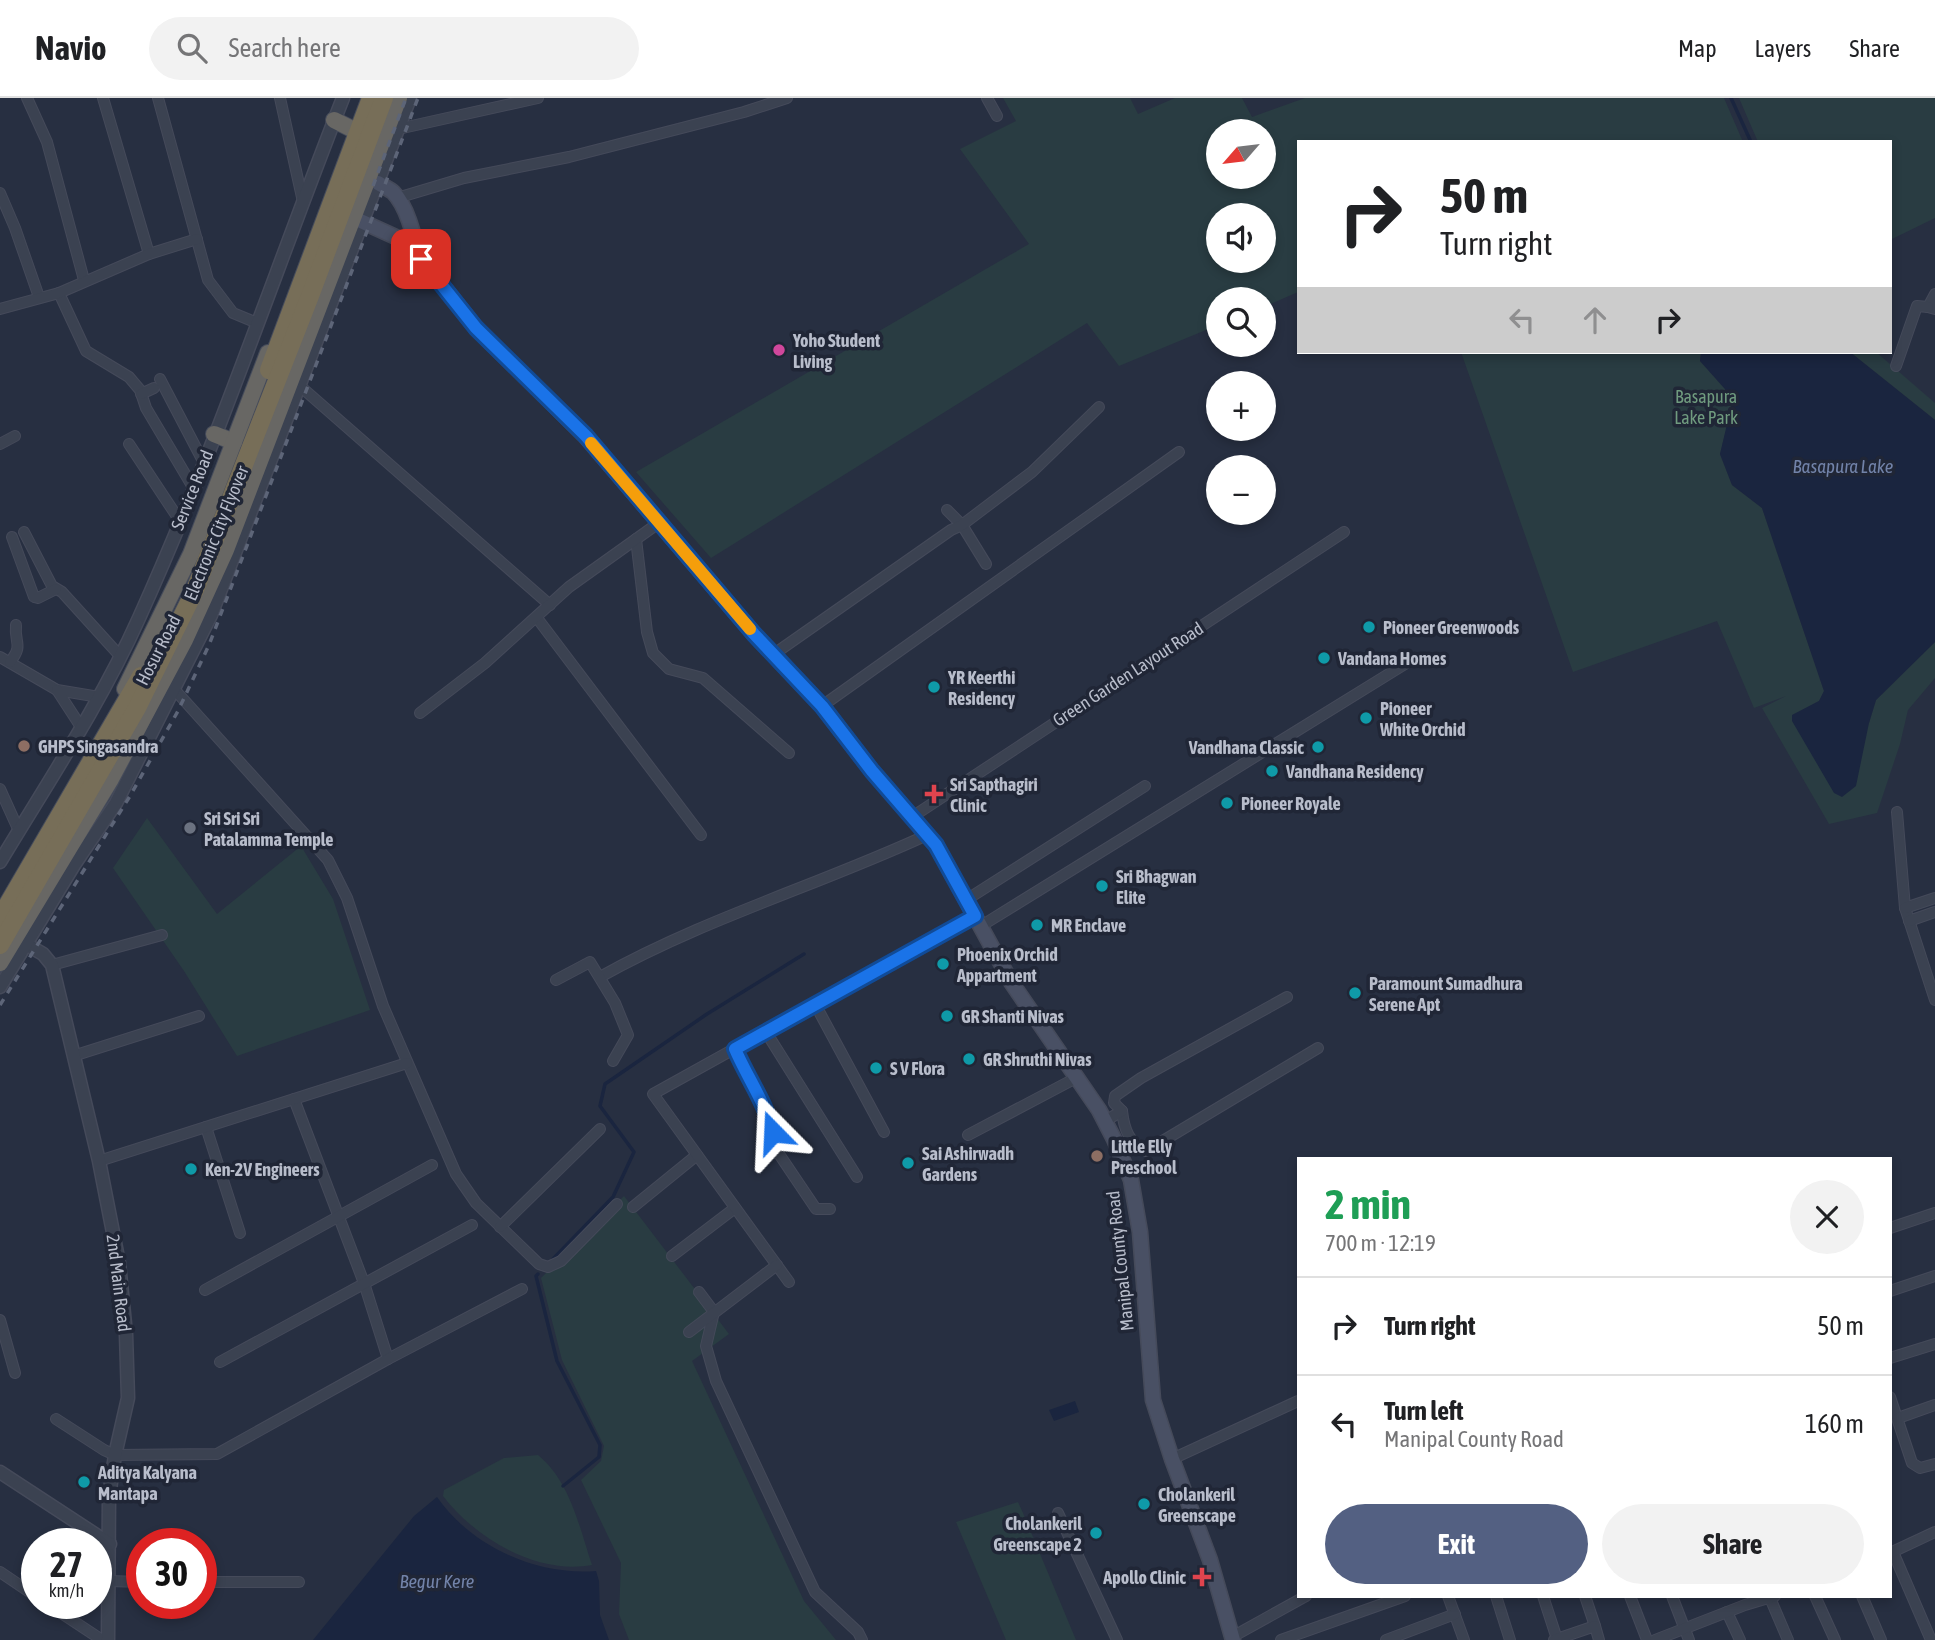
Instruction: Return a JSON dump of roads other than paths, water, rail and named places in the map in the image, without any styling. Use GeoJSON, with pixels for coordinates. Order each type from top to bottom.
{"type":"FeatureCollection","features":[{"type":"Feature","properties":{"kind":"highway","name":"Hosur Road"},"geometry":{"type":"LineString","coordinates":[[0,903],[97,742],[191,554],[364,98]]}},
{"type":"Feature","properties":{"kind":"highway","name":"Electronic City Flyover"},"geometry":{"type":"LineString","coordinates":[[0,918],[147,664],[198,558],[371,98]]}},
{"type":"Feature","properties":{"kind":"highway","name":"Electronic City Flyover"},"geometry":{"type":"LineString","coordinates":[[0,945],[137,708],[195,590],[384,98]]}},
{"type":"Feature","properties":{"kind":"highway","name":"Hosur Road"},"geometry":{"type":"LineString","coordinates":[[0,963],[111,779],[185,640],[226,550],[358,220],[398,98]]}},
{"type":"Feature","properties":{"kind":"highway"},"geometry":{"type":"LineString","coordinates":[[334,120],[352,129]]}},
{"type":"Feature","properties":{"kind":"highway"},"geometry":{"type":"LineString","coordinates":[[214,434],[234,442]]}},
{"type":"Feature","properties":{"kind":"main road"},"geometry":{"type":"LineString","coordinates":[[378,183],[397,198],[415,234],[416,252]]}},
{"type":"Feature","properties":{"kind":"main road","name":"Manipal County Road"},"geometry":{"type":"LineString","coordinates":[[358,220],[398,238],[416,252],[476,328],[586,436],[754,634],[822,706],[872,771],[936,845],[1011,982],[1105,1122],[1131,1180],[1140,1232],[1153,1399],[1172,1459],[1210,1560],[1233,1639]]}},
{"type":"Feature","properties":{"kind":"street"},"geometry":{"type":"LineString","coordinates":[[27,98],[47,142],[84,281]]}},
{"type":"Feature","properties":{"kind":"street"},"geometry":{"type":"LineString","coordinates":[[103,98],[149,254]]}},
{"type":"Feature","properties":{"kind":"street"},"geometry":{"type":"LineString","coordinates":[[158,98],[208,279],[233,313],[257,323]]}},
{"type":"Feature","properties":{"kind":"street"},"geometry":{"type":"LineString","coordinates":[[280,98],[303,203]]}},
{"type":"Feature","properties":{"kind":"street","name":"Service Road"},"geometry":{"type":"LineString","coordinates":[[0,862],[99,697],[139,618],[194,489],[343,98]]}},
{"type":"Feature","properties":{"kind":"street"},"geometry":{"type":"LineString","coordinates":[[0,987],[74,865],[116,803],[211,615],[300,386],[358,220],[378,183],[410,98]]}},
{"type":"Feature","properties":{"kind":"street"},"geometry":{"type":"LineString","coordinates":[[398,130],[538,98]]}},
{"type":"Feature","properties":{"kind":"street"},"geometry":{"type":"LineString","coordinates":[[397,198],[464,178],[581,154],[787,98]]}},
{"type":"Feature","properties":{"kind":"street"},"geometry":{"type":"LineString","coordinates":[[987,98],[997,116]]}},
{"type":"Feature","properties":{"kind":"street"},"geometry":{"type":"LineString","coordinates":[[0,193],[39,297]]}},
{"type":"Feature","properties":{"kind":"street"},"geometry":{"type":"LineString","coordinates":[[0,309],[59,293],[149,254],[197,239]]}},
{"type":"Feature","properties":{"kind":"street"},"geometry":{"type":"LineString","coordinates":[[59,293],[86,351],[129,377],[194,489]]}},
{"type":"Feature","properties":{"kind":"street"},"geometry":{"type":"LineString","coordinates":[[1896,366],[1917,306],[1932,308],[1935,294]]}},
{"type":"Feature","properties":{"kind":"street"},"geometry":{"type":"LineString","coordinates":[[141,394],[157,383],[204,463]]}},
{"type":"Feature","properties":{"kind":"street"},"geometry":{"type":"LineString","coordinates":[[300,386],[550,606]]}},
{"type":"Feature","properties":{"kind":"street"},"geometry":{"type":"LineString","coordinates":[[774,654],[951,530],[962,525],[1032,472],[1099,407]]}},
{"type":"Feature","properties":{"kind":"street"},"geometry":{"type":"LineString","coordinates":[[0,444],[15,436]]}},
{"type":"Feature","properties":{"kind":"street"},"geometry":{"type":"LineString","coordinates":[[129,444],[180,521]]}},
{"type":"Feature","properties":{"kind":"street"},"geometry":{"type":"LineString","coordinates":[[822,706],[1179,452]]}},
{"type":"Feature","properties":{"kind":"street"},"geometry":{"type":"LineString","coordinates":[[947,510],[962,525],[986,564]]}},
{"type":"Feature","properties":{"kind":"street"},"geometry":{"type":"LineString","coordinates":[[420,713],[485,663],[569,587],[660,522]]}},
{"type":"Feature","properties":{"kind":"street"},"geometry":{"type":"LineString","coordinates":[[24,532],[52,586],[62,592],[120,656]]}},
{"type":"Feature","properties":{"kind":"street","name":"Green Garden Layout Road"},"geometry":{"type":"LineString","coordinates":[[912,817],[1344,532]]}},
{"type":"Feature","properties":{"kind":"street"},"geometry":{"type":"LineString","coordinates":[[12,537],[34,597],[38,598],[56,589]]}},
{"type":"Feature","properties":{"kind":"street"},"geometry":{"type":"LineString","coordinates":[[636,539],[647,632],[653,653],[669,669],[703,678],[789,753]]}},
{"type":"Feature","properties":{"kind":"street"},"geometry":{"type":"LineString","coordinates":[[537,618],[701,835]]}},
{"type":"Feature","properties":{"kind":"street"},"geometry":{"type":"LineString","coordinates":[[16,625],[18,651],[5,660],[57,690],[99,697]]}},
{"type":"Feature","properties":{"kind":"street"},"geometry":{"type":"LineString","coordinates":[[789,1282],[653,1094],[815,1004],[978,921],[1405,664]]}},
{"type":"Feature","properties":{"kind":"street"},"geometry":{"type":"LineString","coordinates":[[174,689],[328,860],[347,898],[383,1006],[464,1188],[538,1264],[548,1267],[561,1261],[617,1204]]}},
{"type":"Feature","properties":{"kind":"street"},"geometry":{"type":"LineString","coordinates":[[57,690],[81,727]]}},
{"type":"Feature","properties":{"kind":"street"},"geometry":{"type":"LineString","coordinates":[[966,900],[1145,786]]}},
{"type":"Feature","properties":{"kind":"street"},"geometry":{"type":"LineString","coordinates":[[0,789],[19,831]]}},
{"type":"Feature","properties":{"kind":"street"},"geometry":{"type":"LineString","coordinates":[[1897,812],[1905,908],[1934,996]]}},
{"type":"Feature","properties":{"kind":"street"},"geometry":{"type":"LineString","coordinates":[[600,977],[645,952],[927,835]]}},
{"type":"Feature","properties":{"kind":"street"},"geometry":{"type":"LineString","coordinates":[[1905,908],[1935,898]]}},
{"type":"Feature","properties":{"kind":"street"},"geometry":{"type":"LineString","coordinates":[[1909,921],[1935,912]]}},
{"type":"Feature","properties":{"kind":"street"},"geometry":{"type":"LineString","coordinates":[[26,944],[43,954],[51,965],[162,935]]}},
{"type":"Feature","properties":{"kind":"street"},"geometry":{"type":"LineString","coordinates":[[556,980],[590,961],[615,1003],[628,1035],[613,1061]]}},
{"type":"Feature","properties":{"kind":"street","name":"2nd Main Road"},"geometry":{"type":"LineString","coordinates":[[51,965],[99,1161],[119,1263],[128,1364],[128,1398],[109,1496],[110,1528]]}},
{"type":"Feature","properties":{"kind":"street"},"geometry":{"type":"LineString","coordinates":[[1287,997],[1115,1096],[1114,1104],[1122,1111],[1124,1127],[1135,1146],[1146,1151],[1318,1048]]}},
{"type":"Feature","properties":{"kind":"street"},"geometry":{"type":"LineString","coordinates":[[815,1004],[884,1132]]}},
{"type":"Feature","properties":{"kind":"street"},"geometry":{"type":"LineString","coordinates":[[73,1056],[199,1016]]}},
{"type":"Feature","properties":{"kind":"street"},"geometry":{"type":"LineString","coordinates":[[766,1032],[857,1177]]}},
{"type":"Feature","properties":{"kind":"street"},"geometry":{"type":"LineString","coordinates":[[735,1049],[752,1086],[767,1110],[779,1154],[816,1209],[830,1209]]}},
{"type":"Feature","properties":{"kind":"street"},"geometry":{"type":"LineString","coordinates":[[99,1161],[407,1063]]}},
{"type":"Feature","properties":{"kind":"street"},"geometry":{"type":"LineString","coordinates":[[968,1135],[1076,1078]]}},
{"type":"Feature","properties":{"kind":"street"},"geometry":{"type":"LineString","coordinates":[[294,1099],[365,1283],[388,1359]]}},
{"type":"Feature","properties":{"kind":"street"},"geometry":{"type":"LineString","coordinates":[[1105,1122],[1122,1111]]}},
{"type":"Feature","properties":{"kind":"street"},"geometry":{"type":"LineString","coordinates":[[206,1127],[240,1233]]}},
{"type":"Feature","properties":{"kind":"street"},"geometry":{"type":"LineString","coordinates":[[500,1227],[600,1129]]}},
{"type":"Feature","properties":{"kind":"street"},"geometry":{"type":"LineString","coordinates":[[634,1207],[696,1155]]}},
{"type":"Feature","properties":{"kind":"street"},"geometry":{"type":"LineString","coordinates":[[205,1290],[432,1165]]}},
{"type":"Feature","properties":{"kind":"street"},"geometry":{"type":"LineString","coordinates":[[672,1256],[735,1208]]}},
{"type":"Feature","properties":{"kind":"street"},"geometry":{"type":"LineString","coordinates":[[1892,1227],[1935,1213]]}},
{"type":"Feature","properties":{"kind":"street"},"geometry":{"type":"LineString","coordinates":[[220,1362],[472,1225]]}},
{"type":"Feature","properties":{"kind":"street"},"geometry":{"type":"LineString","coordinates":[[689,1332],[777,1265]]}},
{"type":"Feature","properties":{"kind":"street"},"geometry":{"type":"LineString","coordinates":[[1892,1290],[1935,1276]]}},
{"type":"Feature","properties":{"kind":"street"},"geometry":{"type":"LineString","coordinates":[[56,1419],[115,1455],[218,1454],[388,1359],[522,1289]]}},
{"type":"Feature","properties":{"kind":"street"},"geometry":{"type":"LineString","coordinates":[[699,1292],[714,1312]]}},
{"type":"Feature","properties":{"kind":"street"},"geometry":{"type":"LineString","coordinates":[[714,1312],[706,1346],[716,1381],[816,1592],[858,1632],[862,1640]]}},
{"type":"Feature","properties":{"kind":"street"},"geometry":{"type":"LineString","coordinates":[[0,1320],[15,1373]]}},
{"type":"Feature","properties":{"kind":"street"},"geometry":{"type":"LineString","coordinates":[[1892,1358],[1935,1344]]}},
{"type":"Feature","properties":{"kind":"street"},"geometry":{"type":"LineString","coordinates":[[1172,1459],[1297,1401]]}},
{"type":"Feature","properties":{"kind":"street"},"geometry":{"type":"LineString","coordinates":[[1892,1402],[1912,1463],[1920,1468],[1935,1464]]}},
{"type":"Feature","properties":{"kind":"street"},"geometry":{"type":"LineString","coordinates":[[1898,1418],[1935,1405]]}},
{"type":"Feature","properties":{"kind":"street"},"geometry":{"type":"LineString","coordinates":[[0,1472],[86,1528]]}},
{"type":"Feature","properties":{"kind":"street"},"geometry":{"type":"LineString","coordinates":[[1058,1513],[1117,1640]]}},
{"type":"Feature","properties":{"kind":"street"},"geometry":{"type":"LineString","coordinates":[[1892,1553],[1934,1534]]}},
{"type":"Feature","properties":{"kind":"street"},"geometry":{"type":"LineString","coordinates":[[1892,1555],[1931,1640]]}},
{"type":"Feature","properties":{"kind":"street"},"geometry":{"type":"LineString","coordinates":[[0,1572],[21,1586]]}},
{"type":"Feature","properties":{"kind":"street"},"geometry":{"type":"LineString","coordinates":[[217,1582],[299,1582]]}},
{"type":"Feature","properties":{"kind":"street"},"geometry":{"type":"LineString","coordinates":[[1233,1639],[1303,1598]]}},
{"type":"Feature","properties":{"kind":"street"},"geometry":{"type":"LineString","coordinates":[[1281,1640],[1399,1598]]}},
{"type":"Feature","properties":{"kind":"street"},"geometry":{"type":"LineString","coordinates":[[1449,1598],[1464,1640]]}},
{"type":"Feature","properties":{"kind":"street"},"geometry":{"type":"LineString","coordinates":[[1497,1598],[1510,1640]]}},
{"type":"Feature","properties":{"kind":"street"},"geometry":{"type":"LineString","coordinates":[[1544,1598],[1556,1639],[1595,1626]]}},
{"type":"Feature","properties":{"kind":"street"},"geometry":{"type":"LineString","coordinates":[[1586,1598],[1599,1640]]}},
{"type":"Feature","properties":{"kind":"street"},"geometry":{"type":"LineString","coordinates":[[1631,1598],[1647,1640]]}},
{"type":"Feature","properties":{"kind":"street"},"geometry":{"type":"LineString","coordinates":[[1673,1598],[1689,1640]]}},
{"type":"Feature","properties":{"kind":"street"},"geometry":{"type":"LineString","coordinates":[[1656,1640],[1727,1612],[1744,1601],[1765,1598]]}},
{"type":"Feature","properties":{"kind":"street"},"geometry":{"type":"LineString","coordinates":[[1772,1598],[1788,1640]]}},
{"type":"Feature","properties":{"kind":"street"},"geometry":{"type":"LineString","coordinates":[[1816,1598],[1835,1640]]}},
{"type":"Feature","properties":{"kind":"street"},"geometry":{"type":"LineString","coordinates":[[1863,1598],[1881,1640]]}},
{"type":"Feature","properties":{"kind":"street"},"geometry":{"type":"LineString","coordinates":[[1727,1612],[1740,1640]]}},
{"type":"Feature","properties":{"kind":"street"},"geometry":{"type":"LineString","coordinates":[[1386,1640],[1455,1614]]}},
{"type":"Feature","properties":{"kind":"street"},"geometry":{"type":"LineString","coordinates":[[70,1619],[102,1640]]}},
{"type":"Feature","properties":{"kind":"street","name":"2nd Main Road"},"geometry":{"type":"LineString","coordinates":[[108,1619],[108,1640]]}},
{"type":"Feature","properties":{"kind":"water","name":"Basapura Lake"},"geometry":{"type":"Polygon","coordinates":[[[1701,354],[1852,354],[1935,420],[1935,642],[1876,700],[1856,786],[1842,797],[1834,793],[1792,721],[1792,715],[1819,701],[1824,691],[1762,508],[1732,485],[1720,454],[1732,403],[1725,389],[1700,361],[1701,354]]]}},
{"type":"Feature","properties":{"kind":"water"},"geometry":{"type":"Polygon","coordinates":[[[1075,1401],[1079,1412],[1054,1421],[1049,1410],[1075,1401]]]}},
{"type":"Feature","properties":{"kind":"water","name":"Begur Kere"},"geometry":{"type":"Polygon","coordinates":[[[437,1497],[468,1530],[507,1554],[528,1563],[551,1568],[596,1571],[600,1615],[609,1640],[313,1640],[414,1516],[437,1497]]]}},
{"type":"Feature","properties":{"kind":"waterway"},"geometry":{"type":"LineString","coordinates":[[1731,98],[1750,140]]}},
{"type":"Feature","properties":{"kind":"waterway"},"geometry":{"type":"LineString","coordinates":[[553,1259],[613,1197],[634,1152],[600,1106],[605,1084],[707,1014],[804,954]]}},
{"type":"Feature","properties":{"kind":"waterway"},"geometry":{"type":"LineString","coordinates":[[538,1274],[536,1276],[557,1361],[600,1445],[599,1457],[563,1486]]}},
{"type":"Feature","properties":{"kind":"railway"},"geometry":{"type":"LineString","coordinates":[[373,186],[406,98]]}},
{"type":"Feature","properties":{"kind":"railway"},"geometry":{"type":"LineString","coordinates":[[0,1005],[130,796],[178,711],[209,645],[418,98]]}},
{"type":"Feature","properties":{"kind":"place","name":"Yoho Student Living"},"geometry":{"type":"Point","coordinates":[779,350]}},
{"type":"Feature","properties":{"kind":"place","name":"Pioneer Greenwoods"},"geometry":{"type":"Point","coordinates":[1369,627]}},
{"type":"Feature","properties":{"kind":"place","name":"Vandana Homes"},"geometry":{"type":"Point","coordinates":[1324,658]}},
{"type":"Feature","properties":{"kind":"place","name":"YR Keerthi Residency"},"geometry":{"type":"Point","coordinates":[934,687]}},
{"type":"Feature","properties":{"kind":"place","name":"Pioneer White Orchid"},"geometry":{"type":"Point","coordinates":[1366,718]}},
{"type":"Feature","properties":{"kind":"place","name":"GHPS Singasandra"},"geometry":{"type":"Point","coordinates":[24,746]}},
{"type":"Feature","properties":{"kind":"place","name":"Vandhana Classic"},"geometry":{"type":"Point","coordinates":[1318,747]}},
{"type":"Feature","properties":{"kind":"place","name":"Vandhana Residency"},"geometry":{"type":"Point","coordinates":[1272,771]}},
{"type":"Feature","properties":{"kind":"place","name":"Sri Sapthagiri Clinic"},"geometry":{"type":"Point","coordinates":[934,794]}},
{"type":"Feature","properties":{"kind":"place","name":"Pioneer Royale"},"geometry":{"type":"Point","coordinates":[1227,803]}},
{"type":"Feature","properties":{"kind":"place","name":"Sri Sri Sri Patalamma Temple"},"geometry":{"type":"Point","coordinates":[190,828]}},
{"type":"Feature","properties":{"kind":"place","name":"Sri Bhagwan Elite"},"geometry":{"type":"Point","coordinates":[1102,886]}},
{"type":"Feature","properties":{"kind":"place","name":"MR Enclave"},"geometry":{"type":"Point","coordinates":[1037,925]}},
{"type":"Feature","properties":{"kind":"place","name":"Phoenix Orchid Appartment"},"geometry":{"type":"Point","coordinates":[943,964]}},
{"type":"Feature","properties":{"kind":"place","name":"Paramount Sumadhura Serene Apt"},"geometry":{"type":"Point","coordinates":[1355,993]}},
{"type":"Feature","properties":{"kind":"place","name":"GR Shanti Nivas"},"geometry":{"type":"Point","coordinates":[947,1016]}},
{"type":"Feature","properties":{"kind":"place","name":"GR Shruthi Nivas"},"geometry":{"type":"Point","coordinates":[969,1059]}},
{"type":"Feature","properties":{"kind":"place","name":"S V Flora"},"geometry":{"type":"Point","coordinates":[876,1068]}},
{"type":"Feature","properties":{"kind":"place","name":"Little Elly Preschool"},"geometry":{"type":"Point","coordinates":[1097,1156]}},
{"type":"Feature","properties":{"kind":"place","name":"Sai Ashirwadh Gardens"},"geometry":{"type":"Point","coordinates":[908,1163]}},
{"type":"Feature","properties":{"kind":"place","name":"Ken-2V Engineers"},"geometry":{"type":"Point","coordinates":[191,1169]}},
{"type":"Feature","properties":{"kind":"place","name":"Aditya Kalyana Mantapa"},"geometry":{"type":"Point","coordinates":[84,1482]}},
{"type":"Feature","properties":{"kind":"place","name":"Cholankeril Greenscape"},"geometry":{"type":"Point","coordinates":[1144,1504]}},
{"type":"Feature","properties":{"kind":"place","name":"Cholankeril Greenscape 2"},"geometry":{"type":"Point","coordinates":[1096,1533]}},
{"type":"Feature","properties":{"kind":"place","name":"Apollo Clinic"},"geometry":{"type":"Point","coordinates":[1202,1577]}},
{"type":"Feature","properties":{"kind":"park label","name":"Basapura Lake Park"},"geometry":{"type":"Point","coordinates":[1706,406]}}]}
